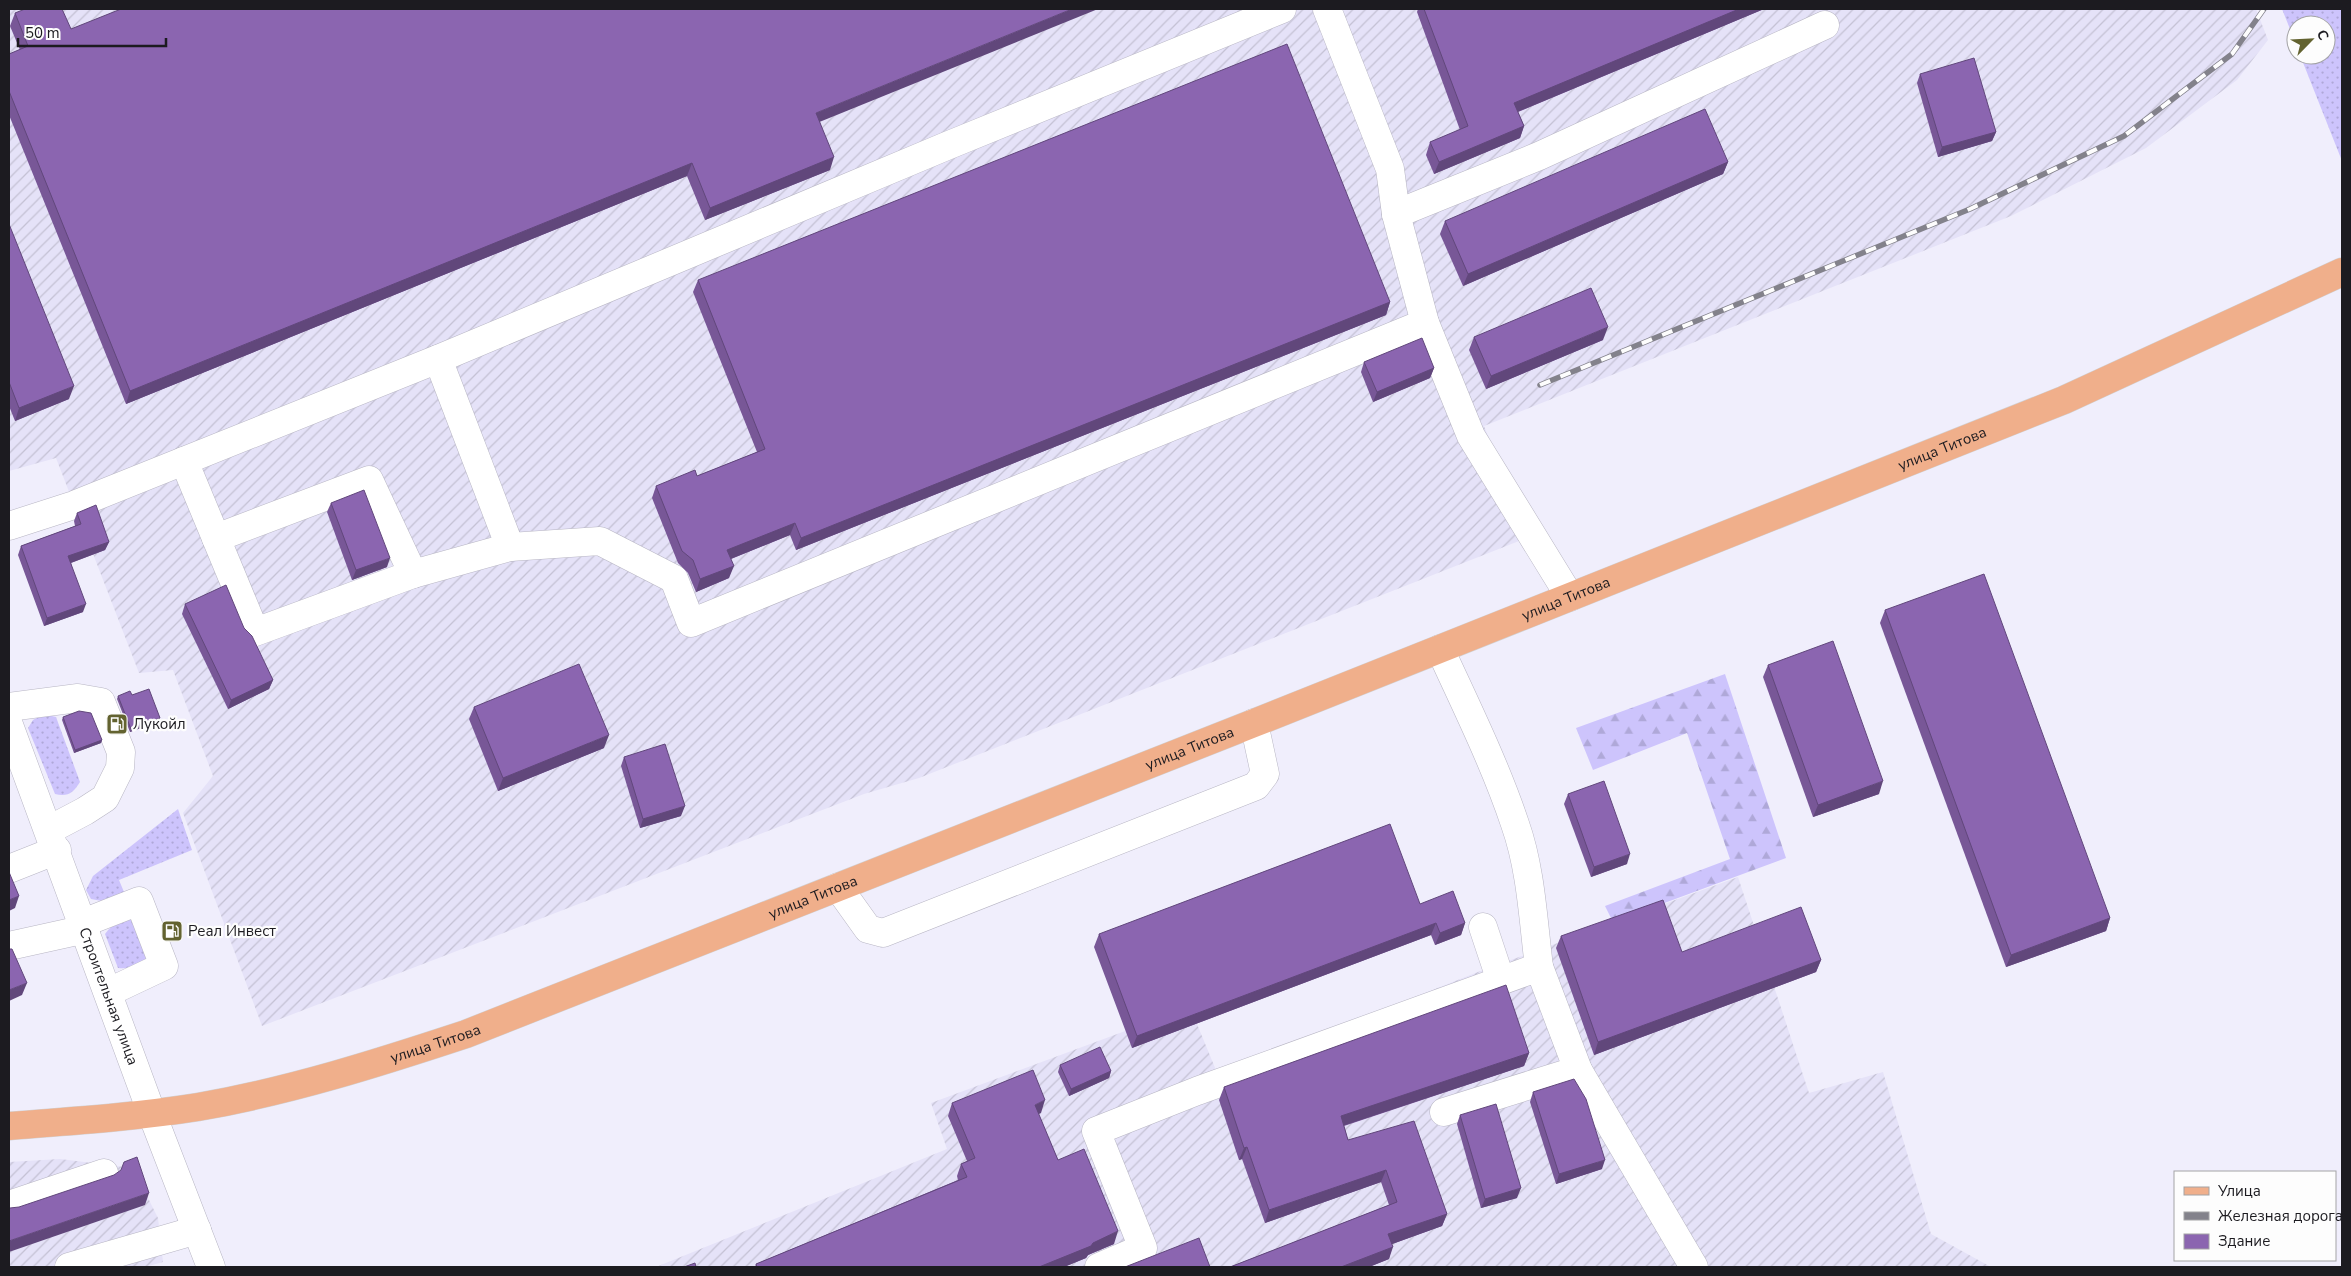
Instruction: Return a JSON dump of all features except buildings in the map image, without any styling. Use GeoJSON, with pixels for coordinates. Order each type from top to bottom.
{"type":"FeatureCollection","features":[{"type":"Feature","properties":{"kind":"main road","name":"улица Титова"},"geometry":{"type":"LineString","coordinates":[[9,1126],[152,1114],[200,1106],[300,1085],[466,1034],[1254,723],[2064,400],[2342,272]]}},
{"type":"Feature","properties":{"kind":"street"},"geometry":{"type":"LineString","coordinates":[[9,526],[74,505],[438,359],[931,152],[1282,9]]}},
{"type":"Feature","properties":{"kind":"street"},"geometry":{"type":"LineString","coordinates":[[1327,9],[1390,169],[1396,214],[1425,323],[1471,436],[1570,597]]}},
{"type":"Feature","properties":{"kind":"street"},"geometry":{"type":"LineString","coordinates":[[1396,214],[1539,156],[1825,25]]}},
{"type":"Feature","properties":{"kind":"street"},"geometry":{"type":"LineString","coordinates":[[184,461],[256,632],[413,574],[510,547],[600,540],[674,580],[691,623],[1425,323]]}},
{"type":"Feature","properties":{"kind":"street"},"geometry":{"type":"LineString","coordinates":[[438,359],[510,547]]}},
{"type":"Feature","properties":{"kind":"street"},"geometry":{"type":"LineString","coordinates":[[216,538],[369,480],[413,574]]}},
{"type":"Feature","properties":{"kind":"street"},"geometry":{"type":"LineString","coordinates":[[1440,649],[1488,755],[1516,825],[1530,890],[1539,967],[1578,1070],[1694,1267]]}},
{"type":"Feature","properties":{"kind":"street"},"geometry":{"type":"LineString","coordinates":[[9,707],[78,698],[102,702],[121,752],[120,768],[104,798],[53,840],[9,869]]}},
{"type":"Feature","properties":{"kind":"street"},"geometry":{"type":"LineString","coordinates":[[838,887],[868,929],[882,933],[910,923],[1256,786],[1265,774],[1254,723]]}},
{"type":"Feature","properties":{"kind":"street","name":"Строительная улица"},"geometry":{"type":"LineString","coordinates":[[9,725],[109,992],[152,1114],[211,1267]]}},
{"type":"Feature","properties":{"kind":"street"},"geometry":{"type":"LineString","coordinates":[[9,946],[84,926],[139,901],[164,966],[109,992]]}},
{"type":"Feature","properties":{"kind":"street"},"geometry":{"type":"LineString","coordinates":[[1483,927],[1501,980]]}},
{"type":"Feature","properties":{"kind":"street"},"geometry":{"type":"LineString","coordinates":[[1100,1267],[1143,1248],[1096,1131],[1197,1091],[1539,967]]}},
{"type":"Feature","properties":{"kind":"street"},"geometry":{"type":"LineString","coordinates":[[1444,1112],[1578,1070]]}},
{"type":"Feature","properties":{"kind":"street"},"geometry":{"type":"LineString","coordinates":[[9,1205],[104,1173]]}},
{"type":"Feature","properties":{"kind":"street"},"geometry":{"type":"LineString","coordinates":[[69,1267],[196,1230]]}},
{"type":"Feature","properties":{"kind":"shaded area"},"geometry":{"type":"Polygon","coordinates":[[[9,9],[2256,9],[2268,40],[2237,80],[2146,148],[2011,216],[1484,426],[1529,537],[919,778],[864,794],[262,1026],[183,813],[213,776],[173,670],[139,673],[56,458],[9,471],[9,9]]]}},
{"type":"Feature","properties":{"kind":"shaded area"},"geometry":{"type":"Polygon","coordinates":[[[1738,877],[1809,1093],[1883,1072],[1931,1234],[1991,1267],[656,1267],[947,1149],[931,1103],[1190,1007],[1218,1075],[1478,972],[1738,877]]]}},
{"type":"Feature","properties":{"kind":"shaded area"},"geometry":{"type":"Polygon","coordinates":[[[60,1159],[133,1168],[158,1218],[163,1262],[145,1267],[9,1267],[9,1162],[60,1159]]]}},
{"type":"Feature","properties":{"kind":"green space"},"geometry":{"type":"Polygon","coordinates":[[[2282,9],[2342,9],[2342,161],[2304,65],[2336,65],[2336,15],[2286,15],[2286,19],[2282,9]]]}},
{"type":"Feature","properties":{"kind":"green space"},"geometry":{"type":"Polygon","coordinates":[[[1725,674],[1786,858],[1613,922],[1605,906],[1730,859],[1687,733],[1593,770],[1576,728],[1725,674]]]}},
{"type":"Feature","properties":{"kind":"green space"},"geometry":{"type":"Polygon","coordinates":[[[44,714],[56,717],[80,782],[75,789],[67,794],[55,794],[28,728],[33,720],[44,714]]]}},
{"type":"Feature","properties":{"kind":"green space"},"geometry":{"type":"Polygon","coordinates":[[[178,809],[192,850],[119,880],[124,892],[123,896],[107,902],[91,899],[86,890],[93,876],[178,809]]]}},
{"type":"Feature","properties":{"kind":"green space"},"geometry":{"type":"Polygon","coordinates":[[[134,919],[148,958],[134,966],[118,968],[105,934],[117,923],[134,919]]]}},
{"type":"Feature","properties":{"kind":"railway"},"geometry":{"type":"LineString","coordinates":[[1540,385],[1970,209],[2124,136],[2232,54],[2264,9]]}},
{"type":"Feature","properties":{"kind":"place","name":"Лукойл"},"geometry":{"type":"Point","coordinates":[117,724]}},
{"type":"Feature","properties":{"kind":"place","name":"Реал Инвест"},"geometry":{"type":"Point","coordinates":[172,931]}}]}
